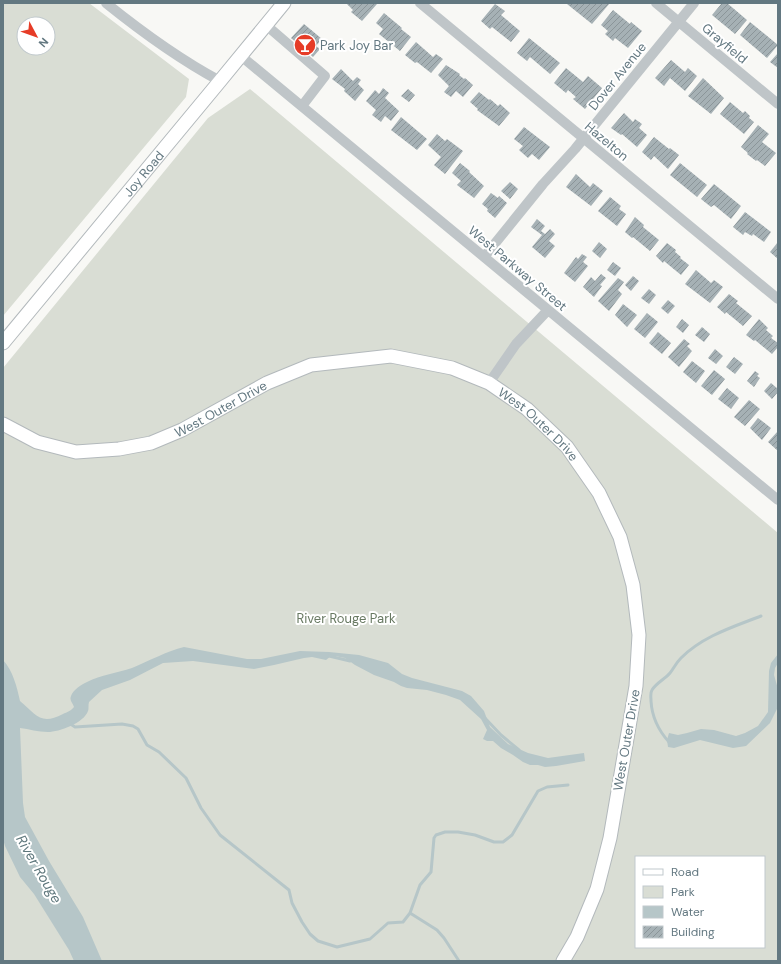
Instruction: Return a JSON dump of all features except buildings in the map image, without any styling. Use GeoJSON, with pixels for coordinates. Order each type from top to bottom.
{"type":"FeatureCollection","features":[{"type":"Feature","properties":{"kind":"main road","name":"Joy Road"},"geometry":{"type":"LineString","coordinates":[[3,343],[284,3]]}},
{"type":"Feature","properties":{"kind":"main road","name":"West Outer Drive"},"geometry":{"type":"LineString","coordinates":[[3,424],[37,442],[76,452],[119,449],[151,443],[182,430],[267,383],[311,365],[391,356],[452,368],[488,383],[527,409],[567,447],[599,493],[620,537],[633,585],[639,635],[636,686],[610,838],[596,889],[577,937],[563,961]]}},
{"type":"Feature","properties":{"kind":"street"},"geometry":{"type":"LineString","coordinates":[[106,3],[146,35],[220,81]]}},
{"type":"Feature","properties":{"kind":"street","name":"Hazelton"},"geometry":{"type":"LineString","coordinates":[[420,3],[778,299]]}},
{"type":"Feature","properties":{"kind":"street","name":"Grayfield"},"geometry":{"type":"LineString","coordinates":[[656,3],[778,104]]}},
{"type":"Feature","properties":{"kind":"street","name":"Dover Avenue"},"geometry":{"type":"LineString","coordinates":[[484,256],[694,3]]}},
{"type":"Feature","properties":{"kind":"street"},"geometry":{"type":"LineString","coordinates":[[266,25],[325,76],[302,106]]}},
{"type":"Feature","properties":{"kind":"street","name":"West Parkway Street"},"geometry":{"type":"LineString","coordinates":[[241,56],[778,500]]}},
{"type":"Feature","properties":{"kind":"street"},"geometry":{"type":"LineString","coordinates":[[488,383],[516,344],[548,310]]}},
{"type":"Feature","properties":{"kind":"green space"},"geometry":{"type":"Polygon","coordinates":[[[3,3],[89,3],[189,79],[186,97],[3,316],[3,3]]]}},
{"type":"Feature","properties":{"kind":"green space","name":"River Rouge Park"},"geometry":{"type":"Polygon","coordinates":[[[250,89],[778,533],[778,961],[3,961],[3,368],[208,118],[250,89]]]}},
{"type":"Feature","properties":{"kind":"water","name":"River Rouge"},"geometry":{"type":"Polygon","coordinates":[[[184,647],[247,659],[261,659],[300,651],[359,655],[388,663],[402,674],[412,678],[462,691],[471,696],[484,711],[490,727],[508,744],[528,753],[548,758],[584,753],[585,761],[545,767],[530,765],[523,762],[493,741],[483,739],[487,730],[481,719],[460,700],[427,690],[401,686],[374,675],[345,658],[331,656],[326,660],[312,657],[254,669],[193,661],[163,663],[130,680],[102,690],[89,702],[86,715],[71,726],[53,732],[41,732],[20,728],[23,803],[25,817],[49,861],[83,917],[102,961],[74,961],[69,950],[34,894],[20,877],[3,839],[3,660],[12,674],[20,701],[39,717],[49,719],[69,711],[74,707],[70,699],[71,696],[85,683],[132,668],[184,647]]]}},
{"type":"Feature","properties":{"kind":"water"},"geometry":{"type":"Polygon","coordinates":[[[778,654],[778,663],[775,668],[774,675],[778,689],[778,707],[770,723],[746,746],[733,748],[700,740],[674,748],[668,747],[667,740],[669,733],[678,735],[701,729],[714,730],[736,736],[758,726],[768,712],[769,671],[771,663],[778,654]]]}},
{"type":"Feature","properties":{"kind":"waterway"},"geometry":{"type":"LineString","coordinates":[[669,742],[654,718],[651,691],[670,673],[681,658],[690,650],[729,628],[761,616]]}},
{"type":"Feature","properties":{"kind":"waterway"},"geometry":{"type":"LineString","coordinates":[[329,656],[350,661]]}},
{"type":"Feature","properties":{"kind":"waterway"},"geometry":{"type":"LineString","coordinates":[[484,717],[501,735],[519,750]]}},
{"type":"Feature","properties":{"kind":"waterway"},"geometry":{"type":"LineString","coordinates":[[69,723],[75,727],[122,724],[133,726],[138,729],[147,745],[159,752],[186,778],[201,808],[220,835],[289,890],[292,903],[310,934],[318,941],[337,947],[370,939],[388,923],[403,922],[410,913],[420,885],[431,872],[434,838],[436,835],[445,832],[458,832],[475,835],[494,842],[503,842],[512,835],[538,791],[547,787],[568,785]]}},
{"type":"Feature","properties":{"kind":"waterway"},"geometry":{"type":"LineString","coordinates":[[410,913],[437,930],[459,961]]}},
{"type":"Feature","properties":{"kind":"place","name":"Park Joy Bar"},"geometry":{"type":"Point","coordinates":[305,45]}}]}
